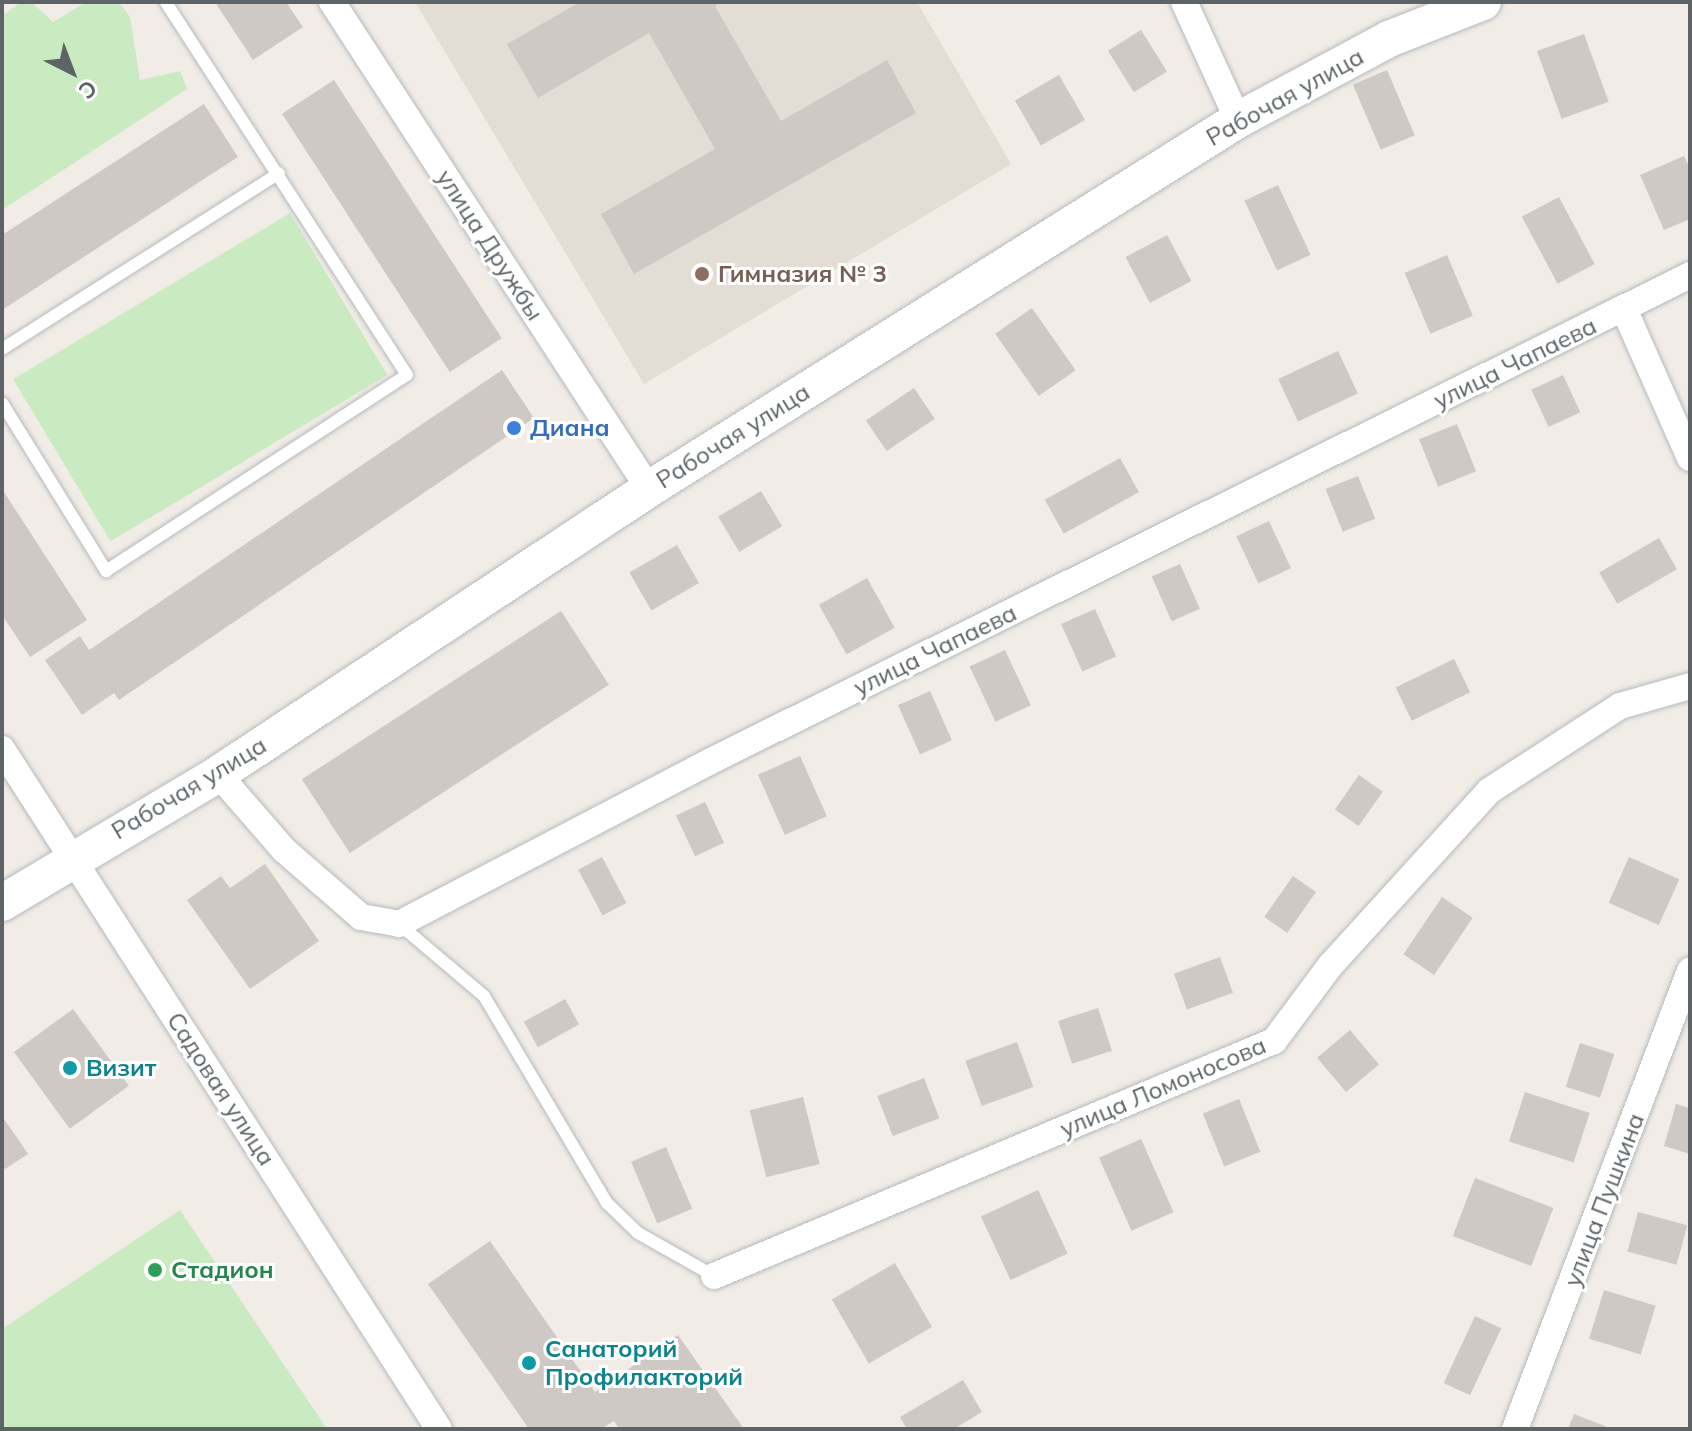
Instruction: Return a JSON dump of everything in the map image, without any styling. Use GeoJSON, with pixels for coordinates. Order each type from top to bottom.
{"type":"FeatureCollection","features":[{"type":"Feature","properties":{"kind":"street","name":"улица Дружбы"},"geometry":{"type":"LineString","coordinates":[[332,2],[649,489]]}},
{"type":"Feature","properties":{"kind":"street"},"geometry":{"type":"LineString","coordinates":[[1184,2],[1238,120]]}},
{"type":"Feature","properties":{"kind":"street","name":"Рабочая улица"},"geometry":{"type":"LineString","coordinates":[[2,903],[72,858],[218,774],[649,489],[1238,120],[1389,39],[1483,2]]}},
{"type":"Feature","properties":{"kind":"street","name":"улица Чапаева"},"geometry":{"type":"LineString","coordinates":[[399,924],[711,761],[1690,275]]}},
{"type":"Feature","properties":{"kind":"street"},"geometry":{"type":"LineString","coordinates":[[1624,309],[1690,458]]}},
{"type":"Feature","properties":{"kind":"street","name":"улица Ломоносова"},"geometry":{"type":"LineString","coordinates":[[714,1276],[1274,1041],[1330,966],[1489,791],[1620,706],[1690,686]]}},
{"type":"Feature","properties":{"kind":"street","name":"Садовая улица"},"geometry":{"type":"LineString","coordinates":[[2,749],[439,1429]]}},
{"type":"Feature","properties":{"kind":"street"},"geometry":{"type":"LineString","coordinates":[[218,774],[284,850],[361,917],[399,924]]}},
{"type":"Feature","properties":{"kind":"street","name":"улица Пушкина"},"geometry":{"type":"LineString","coordinates":[[1515,1429],[1690,970]]}},
{"type":"Feature","properties":{"kind":"lane"},"geometry":{"type":"LineString","coordinates":[[2,403],[106,571],[407,375],[166,2]]}},
{"type":"Feature","properties":{"kind":"lane"},"geometry":{"type":"LineString","coordinates":[[2,349],[279,173]]}},
{"type":"Feature","properties":{"kind":"lane"},"geometry":{"type":"LineString","coordinates":[[399,924],[484,996],[607,1203],[638,1233],[714,1276]]}},
{"type":"Feature","properties":{"kind":"shaded area","name":"Гимназия № 3"},"geometry":{"type":"Polygon","coordinates":[[[415,2],[917,2],[1011,164],[644,384],[415,2]]]}},
{"type":"Feature","properties":{"kind":"green space"},"geometry":{"type":"Polygon","coordinates":[[[21,2],[31,2],[53,22],[86,2],[119,2],[130,17],[140,80],[180,71],[187,89],[2,210],[2,16],[21,2]]]}},
{"type":"Feature","properties":{"kind":"green space"},"geometry":{"type":"Polygon","coordinates":[[[290,213],[387,375],[110,541],[13,379],[290,213]]]}},
{"type":"Feature","properties":{"kind":"green space","name":"Стадион"},"geometry":{"type":"Polygon","coordinates":[[[180,1210],[327,1429],[2,1429],[2,1329],[180,1210]]]}},
{"type":"Feature","properties":{"kind":"building"},"geometry":{"type":"Polygon","coordinates":[[[215,2],[286,2],[303,27],[253,60],[215,2]]]}},
{"type":"Feature","properties":{"kind":"building"},"geometry":{"type":"Polygon","coordinates":[[[580,2],[722,2],[715,6],[781,121],[887,60],[916,113],[634,274],[601,214],[715,149],[649,33],[538,98],[507,44],[580,2]]]}},
{"type":"Feature","properties":{"kind":"building"},"geometry":{"type":"Polygon","coordinates":[[[1141,30],[1167,72],[1134,92],[1108,51],[1141,30]]]}},
{"type":"Feature","properties":{"kind":"building"},"geometry":{"type":"Polygon","coordinates":[[[1584,34],[1609,102],[1562,119],[1537,51],[1584,34]]]}},
{"type":"Feature","properties":{"kind":"building"},"geometry":{"type":"Polygon","coordinates":[[[1387,70],[1415,135],[1381,150],[1353,84],[1387,70]]]}},
{"type":"Feature","properties":{"kind":"building"},"geometry":{"type":"Polygon","coordinates":[[[1059,75],[1085,120],[1041,146],[1015,100],[1059,75]]]}},
{"type":"Feature","properties":{"kind":"building"},"geometry":{"type":"Polygon","coordinates":[[[334,80],[502,338],[450,372],[282,114],[334,80]]]}},
{"type":"Feature","properties":{"kind":"building"},"geometry":{"type":"Polygon","coordinates":[[[204,104],[238,157],[2,310],[2,235],[204,104]]]}},
{"type":"Feature","properties":{"kind":"building"},"geometry":{"type":"Polygon","coordinates":[[[1684,156],[1690,169],[1690,219],[1664,230],[1640,175],[1684,156]]]}},
{"type":"Feature","properties":{"kind":"building"},"geometry":{"type":"Polygon","coordinates":[[[1278,185],[1311,255],[1277,270],[1244,201],[1278,185]]]}},
{"type":"Feature","properties":{"kind":"building"},"geometry":{"type":"Polygon","coordinates":[[[1559,197],[1595,264],[1558,284],[1522,217],[1559,197]]]}},
{"type":"Feature","properties":{"kind":"building"},"geometry":{"type":"Polygon","coordinates":[[[1167,235],[1191,281],[1150,303],[1126,257],[1167,235]]]}},
{"type":"Feature","properties":{"kind":"building"},"geometry":{"type":"Polygon","coordinates":[[[1447,255],[1473,316],[1430,334],[1405,273],[1447,255]]]}},
{"type":"Feature","properties":{"kind":"building"},"geometry":{"type":"Polygon","coordinates":[[[1032,308],[1076,370],[1039,396],[995,334],[1032,308]]]}},
{"type":"Feature","properties":{"kind":"building"},"geometry":{"type":"Polygon","coordinates":[[[1338,351],[1358,394],[1298,421],[1278,379],[1338,351]]]}},
{"type":"Feature","properties":{"kind":"building"},"geometry":{"type":"Polygon","coordinates":[[[502,370],[534,418],[119,700],[114,693],[82,715],[45,660],[80,636],[89,650],[502,370]]]}},
{"type":"Feature","properties":{"kind":"building"},"geometry":{"type":"Polygon","coordinates":[[[1563,375],[1580,412],[1549,427],[1531,390],[1563,375]]]}},
{"type":"Feature","properties":{"kind":"building"},"geometry":{"type":"Polygon","coordinates":[[[914,388],[935,419],[887,451],[866,420],[914,388]]]}},
{"type":"Feature","properties":{"kind":"building"},"geometry":{"type":"Polygon","coordinates":[[[1457,424],[1476,471],[1438,487],[1419,439],[1457,424]]]}},
{"type":"Feature","properties":{"kind":"building"},"geometry":{"type":"Polygon","coordinates":[[[1120,458],[1139,492],[1064,534],[1045,500],[1120,458]]]}},
{"type":"Feature","properties":{"kind":"building"},"geometry":{"type":"Polygon","coordinates":[[[1358,476],[1375,519],[1343,532],[1326,489],[1358,476]]]}},
{"type":"Feature","properties":{"kind":"building"},"geometry":{"type":"Polygon","coordinates":[[[2,489],[87,620],[30,657],[2,615],[2,489]]]}},
{"type":"Feature","properties":{"kind":"building"},"geometry":{"type":"Polygon","coordinates":[[[761,491],[782,526],[739,552],[718,517],[761,491]]]}},
{"type":"Feature","properties":{"kind":"building"},"geometry":{"type":"Polygon","coordinates":[[[1269,521],[1291,568],[1258,583],[1236,536],[1269,521]]]}},
{"type":"Feature","properties":{"kind":"building"},"geometry":{"type":"Polygon","coordinates":[[[1659,538],[1677,569],[1617,604],[1599,572],[1659,538]]]}},
{"type":"Feature","properties":{"kind":"building"},"geometry":{"type":"Polygon","coordinates":[[[677,545],[699,583],[651,611],[629,572],[677,545]]]}},
{"type":"Feature","properties":{"kind":"building"},"geometry":{"type":"Polygon","coordinates":[[[1180,564],[1200,609],[1172,621],[1152,577],[1180,564]]]}},
{"type":"Feature","properties":{"kind":"building"},"geometry":{"type":"Polygon","coordinates":[[[867,578],[895,628],[847,655],[819,605],[867,578]]]}},
{"type":"Feature","properties":{"kind":"building"},"geometry":{"type":"Polygon","coordinates":[[[1095,609],[1116,657],[1082,672],[1061,624],[1095,609]]]}},
{"type":"Feature","properties":{"kind":"building"},"geometry":{"type":"Polygon","coordinates":[[[561,611],[609,685],[350,853],[302,779],[561,611]]]}},
{"type":"Feature","properties":{"kind":"building"},"geometry":{"type":"Polygon","coordinates":[[[1005,650],[1031,705],[995,722],[970,666],[1005,650]]]}},
{"type":"Feature","properties":{"kind":"building"},"geometry":{"type":"Polygon","coordinates":[[[1454,659],[1470,692],[1412,721],[1396,687],[1454,659]]]}},
{"type":"Feature","properties":{"kind":"building"},"geometry":{"type":"Polygon","coordinates":[[[930,691],[952,740],[920,755],[898,705],[930,691]]]}},
{"type":"Feature","properties":{"kind":"building"},"geometry":{"type":"Polygon","coordinates":[[[800,756],[827,816],[785,835],[758,775],[800,756]]]}},
{"type":"Feature","properties":{"kind":"building"},"geometry":{"type":"Polygon","coordinates":[[[1359,775],[1383,792],[1359,826],[1335,809],[1359,775]]]}},
{"type":"Feature","properties":{"kind":"building"},"geometry":{"type":"Polygon","coordinates":[[[705,802],[724,843],[695,856],[676,816],[705,802]]]}},
{"type":"Feature","properties":{"kind":"building"},"geometry":{"type":"Polygon","coordinates":[[[602,857],[626,903],[603,916],[578,870],[602,857]]]}},
{"type":"Feature","properties":{"kind":"building"},"geometry":{"type":"Polygon","coordinates":[[[1629,857],[1679,879],[1659,925],[1609,903],[1629,857]]]}},
{"type":"Feature","properties":{"kind":"building"},"geometry":{"type":"Polygon","coordinates":[[[265,864],[319,941],[250,989],[187,900],[221,876],[230,888],[265,864]]]}},
{"type":"Feature","properties":{"kind":"building"},"geometry":{"type":"Polygon","coordinates":[[[1293,876],[1316,892],[1287,933],[1264,917],[1293,876]]]}},
{"type":"Feature","properties":{"kind":"building"},"geometry":{"type":"Polygon","coordinates":[[[1442,897],[1473,918],[1434,975],[1403,954],[1442,897]]]}},
{"type":"Feature","properties":{"kind":"building"},"geometry":{"type":"Polygon","coordinates":[[[1220,957],[1233,993],[1187,1009],[1174,974],[1220,957]]]}},
{"type":"Feature","properties":{"kind":"building"},"geometry":{"type":"Polygon","coordinates":[[[565,999],[579,1024],[538,1047],[524,1022],[565,999]]]}},
{"type":"Feature","properties":{"kind":"building"},"geometry":{"type":"Polygon","coordinates":[[[1098,1008],[1112,1051],[1072,1064],[1058,1021],[1098,1008]]]}},
{"type":"Feature","properties":{"kind":"building","name":"Визит"},"geometry":{"type":"Polygon","coordinates":[[[73,1009],[129,1086],[70,1129],[14,1052],[73,1009]]]}},
{"type":"Feature","properties":{"kind":"building"},"geometry":{"type":"Polygon","coordinates":[[[1350,1030],[1379,1064],[1346,1092],[1317,1058],[1350,1030]]]}},
{"type":"Feature","properties":{"kind":"building"},"geometry":{"type":"Polygon","coordinates":[[[1017,1042],[1033,1087],[982,1106],[965,1061],[1017,1042]]]}},
{"type":"Feature","properties":{"kind":"building"},"geometry":{"type":"Polygon","coordinates":[[[1580,1043],[1614,1054],[1600,1098],[1566,1087],[1580,1043]]]}},
{"type":"Feature","properties":{"kind":"building"},"geometry":{"type":"Polygon","coordinates":[[[924,1078],[939,1118],[893,1136],[877,1096],[924,1078]]]}},
{"type":"Feature","properties":{"kind":"building"},"geometry":{"type":"Polygon","coordinates":[[[1525,1092],[1590,1113],[1574,1162],[1509,1141],[1525,1092]]]}},
{"type":"Feature","properties":{"kind":"building"},"geometry":{"type":"Polygon","coordinates":[[[803,1097],[820,1164],[766,1177],[750,1110],[803,1097]]]}},
{"type":"Feature","properties":{"kind":"building"},"geometry":{"type":"Polygon","coordinates":[[[1239,1099],[1260,1152],[1224,1166],[1203,1114],[1239,1099]]]}},
{"type":"Feature","properties":{"kind":"building"},"geometry":{"type":"Polygon","coordinates":[[[1676,1104],[1690,1108],[1690,1154],[1664,1146],[1676,1104]]]}},
{"type":"Feature","properties":{"kind":"building"},"geometry":{"type":"Polygon","coordinates":[[[2,1116],[28,1154],[2,1171],[2,1116]]]}},
{"type":"Feature","properties":{"kind":"building"},"geometry":{"type":"Polygon","coordinates":[[[1141,1139],[1174,1212],[1132,1231],[1099,1158],[1141,1139]]]}},
{"type":"Feature","properties":{"kind":"building"},"geometry":{"type":"Polygon","coordinates":[[[666,1147],[692,1209],[657,1224],[631,1162],[666,1147]]]}},
{"type":"Feature","properties":{"kind":"building"},"geometry":{"type":"Polygon","coordinates":[[[1475,1178],[1553,1208],[1531,1266],[1453,1236],[1475,1178]]]}},
{"type":"Feature","properties":{"kind":"building"},"geometry":{"type":"Polygon","coordinates":[[[1038,1190],[1068,1253],[1010,1280],[981,1217],[1038,1190]]]}},
{"type":"Feature","properties":{"kind":"building"},"geometry":{"type":"Polygon","coordinates":[[[1638,1212],[1687,1225],[1677,1265],[1627,1252],[1638,1212]]]}},
{"type":"Feature","properties":{"kind":"building","name":"Санаторий Профилакторий"},"geometry":{"type":"Polygon","coordinates":[[[490,1241],[595,1392],[678,1335],[744,1429],[619,1429],[614,1421],[601,1429],[529,1429],[428,1284],[490,1241]]]}},
{"type":"Feature","properties":{"kind":"building"},"geometry":{"type":"Polygon","coordinates":[[[895,1263],[932,1327],[869,1364],[832,1300],[895,1263]]]}},
{"type":"Feature","properties":{"kind":"building"},"geometry":{"type":"Polygon","coordinates":[[[1604,1290],[1656,1306],[1641,1355],[1589,1339],[1604,1290]]]}},
{"type":"Feature","properties":{"kind":"building"},"geometry":{"type":"Polygon","coordinates":[[[1475,1316],[1501,1328],[1470,1395],[1444,1383],[1475,1316]]]}},
{"type":"Feature","properties":{"kind":"building"},"geometry":{"type":"Polygon","coordinates":[[[963,1380],[982,1412],[954,1429],[907,1429],[900,1417],[963,1380]]]}},
{"type":"Feature","properties":{"kind":"building"},"geometry":{"type":"Polygon","coordinates":[[[1574,1414],[1605,1426],[1604,1429],[1568,1429],[1574,1414]]]}},
{"type":"Feature","properties":{"kind":"place","name":"Гимназия № 3"},"geometry":{"type":"Point","coordinates":[702,274]}},
{"type":"Feature","properties":{"kind":"place","name":"Диана"},"geometry":{"type":"Point","coordinates":[514,428]}},
{"type":"Feature","properties":{"kind":"place","name":"Визит"},"geometry":{"type":"Point","coordinates":[70,1068]}},
{"type":"Feature","properties":{"kind":"place","name":"Стадион"},"geometry":{"type":"Point","coordinates":[155,1270]}},
{"type":"Feature","properties":{"kind":"place","name":"Санаторий Профилакторий"},"geometry":{"type":"Point","coordinates":[529,1363]}}]}
